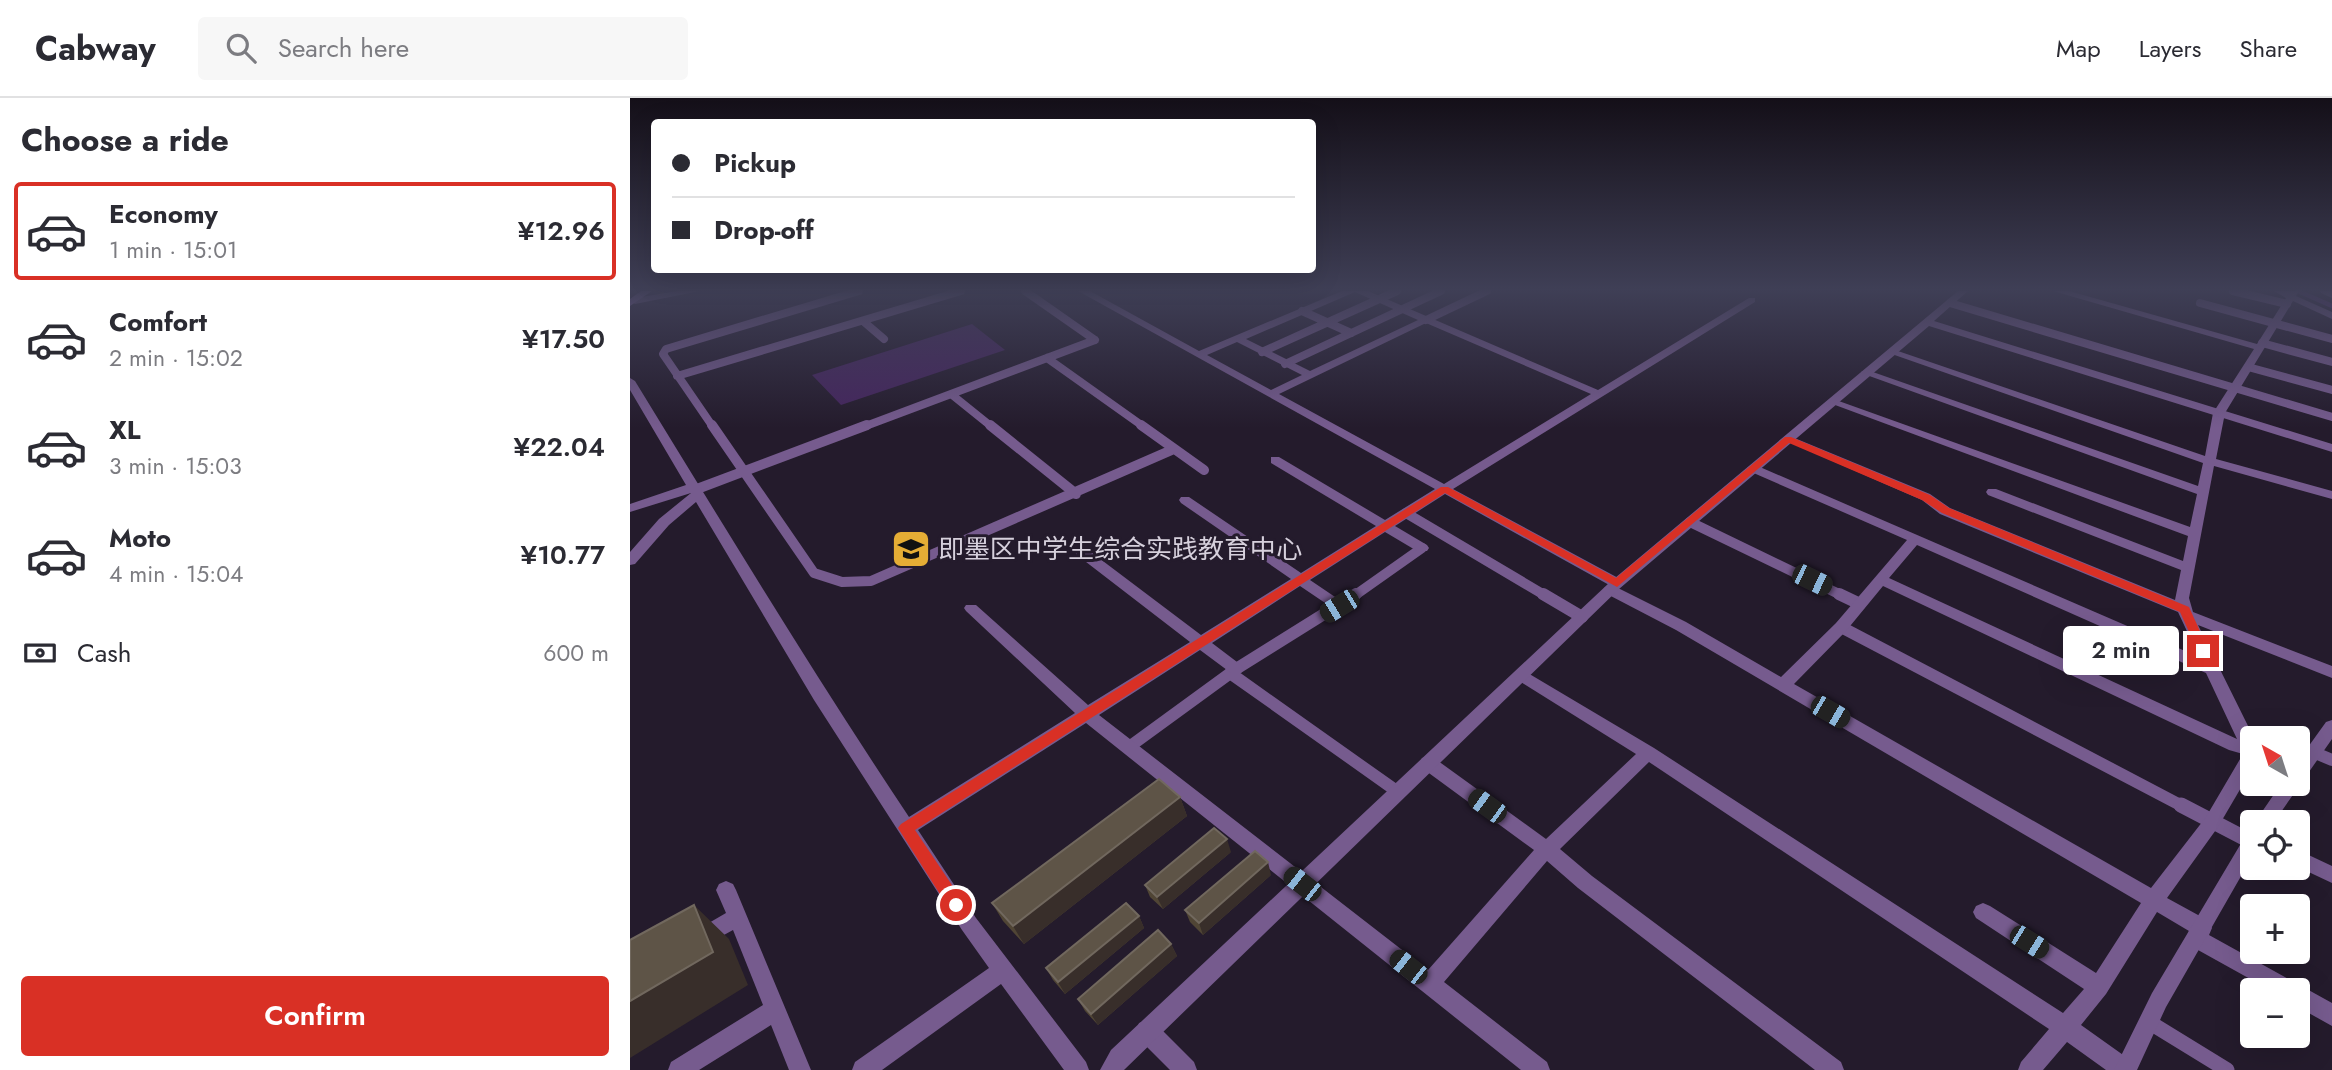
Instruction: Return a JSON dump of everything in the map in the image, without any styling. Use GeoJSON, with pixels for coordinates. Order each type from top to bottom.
{"type":"FeatureCollection","features":[{"type":"Feature","properties":{"kind":"street"},"geometry":{"type":"LineString","coordinates":[[1164,336],[1444,489],[2159,903],[2183,917],[2199,933],[2270,978]]}},
{"type":"Feature","properties":{"kind":"street"},"geometry":{"type":"LineString","coordinates":[[1198,355],[1241,336]]}},
{"type":"Feature","properties":{"kind":"street"},"geometry":{"type":"LineString","coordinates":[[1270,394],[1390,336]]}},
{"type":"Feature","properties":{"kind":"street"},"geometry":{"type":"LineString","coordinates":[[1464,336],[1599,394]]}},
{"type":"Feature","properties":{"kind":"street"},"geometry":{"type":"LineString","coordinates":[[906,828],[1444,489],[1693,336]]}},
{"type":"Feature","properties":{"kind":"street"},"geometry":{"type":"LineString","coordinates":[[1111,1070],[1119,1058],[1147,1031],[1613,587],[1910,336]]}},
{"type":"Feature","properties":{"kind":"street"},"geometry":{"type":"LineString","coordinates":[[1973,336],[2332,448]]}},
{"type":"Feature","properties":{"kind":"street"},"geometry":{"type":"LineString","coordinates":[[2228,336],[2261,345]]}},
{"type":"Feature","properties":{"kind":"street"},"geometry":{"type":"LineString","coordinates":[[2240,727],[2182,598],[2219,413],[2266,336]]}},
{"type":"Feature","properties":{"kind":"street"},"geometry":{"type":"LineString","coordinates":[[1237,338],[1308,374]]}},
{"type":"Feature","properties":{"kind":"street"},"geometry":{"type":"LineString","coordinates":[[1891,352],[2209,461],[2332,495]]}},
{"type":"Feature","properties":{"kind":"street"},"geometry":{"type":"LineString","coordinates":[[1866,373],[2203,492]]}},
{"type":"Feature","properties":{"kind":"street"},"geometry":{"type":"LineString","coordinates":[[630,381],[820,696],[968,924],[1078,1070]]}},
{"type":"Feature","properties":{"kind":"street"},"geometry":{"type":"LineString","coordinates":[[1832,402],[2195,534]]}},
{"type":"Feature","properties":{"kind":"street"},"geometry":{"type":"LineString","coordinates":[[1788,439],[1926,497],[1945,511],[2332,672]]}},
{"type":"Feature","properties":{"kind":"street"},"geometry":{"type":"LineString","coordinates":[[1275,460],[1422,548]]}},
{"type":"Feature","properties":{"kind":"street"},"geometry":{"type":"LineString","coordinates":[[1754,468],[2212,668]]}},
{"type":"Feature","properties":{"kind":"street"},"geometry":{"type":"LineString","coordinates":[[630,508],[697,489]]}},
{"type":"Feature","properties":{"kind":"street"},"geometry":{"type":"LineString","coordinates":[[630,561],[697,489]]}},
{"type":"Feature","properties":{"kind":"street"},"geometry":{"type":"LineString","coordinates":[[1992,492],[2188,568]]}},
{"type":"Feature","properties":{"kind":"street"},"geometry":{"type":"LineString","coordinates":[[1185,499],[1339,606]]}},
{"type":"Feature","properties":{"kind":"street"},"geometry":{"type":"LineString","coordinates":[[1783,685],[1841,627],[1914,540]]}},
{"type":"Feature","properties":{"kind":"street"},"geometry":{"type":"LineString","coordinates":[[1082,552],[1202,643],[1233,671]]}},
{"type":"Feature","properties":{"kind":"street"},"geometry":{"type":"LineString","coordinates":[[1881,580],[2240,747]]}},
{"type":"Feature","properties":{"kind":"street"},"geometry":{"type":"LineString","coordinates":[[971,608],[1088,715],[1539,1070]]}},
{"type":"Feature","properties":{"kind":"street"},"geometry":{"type":"LineString","coordinates":[[1521,675],[1648,753],[2065,1027],[2125,1070],[2199,933],[2235,833],[2242,796]]}},
{"type":"Feature","properties":{"kind":"street"},"geometry":{"type":"LineString","coordinates":[[2310,756],[2332,726]]}},
{"type":"Feature","properties":{"kind":"street"},"geometry":{"type":"LineString","coordinates":[[1429,984],[1546,849],[1648,753]]}},
{"type":"Feature","properties":{"kind":"street"},"geometry":{"type":"LineString","coordinates":[[1428,764],[1546,849],[1585,882],[1833,1070]]}},
{"type":"Feature","properties":{"kind":"street"},"geometry":{"type":"LineString","coordinates":[[2029,1070],[2099,987],[2159,903],[2235,833]]}},
{"type":"Feature","properties":{"kind":"street"},"geometry":{"type":"LineString","coordinates":[[2310,865],[2332,875]]}},
{"type":"Feature","properties":{"kind":"street"},"geometry":{"type":"LineString","coordinates":[[726,890],[800,1070]]}},
{"type":"Feature","properties":{"kind":"street"},"geometry":{"type":"LineString","coordinates":[[1983,912],[2099,987]]}},
{"type":"Feature","properties":{"kind":"street"},"geometry":{"type":"LineString","coordinates":[[689,946],[737,916]]}},
{"type":"Feature","properties":{"kind":"street"},"geometry":{"type":"LineString","coordinates":[[863,1070],[1003,970]]}},
{"type":"Feature","properties":{"kind":"street"},"geometry":{"type":"LineString","coordinates":[[2310,1002],[2332,1015]]}},
{"type":"Feature","properties":{"kind":"street"},"geometry":{"type":"LineString","coordinates":[[680,1070],[775,1010]]}},
{"type":"Feature","properties":{"kind":"street"},"geometry":{"type":"LineString","coordinates":[[1147,1031],[1186,1070]]}},
{"type":"Feature","properties":{"kind":"lane"},"geometry":{"type":"LineString","coordinates":[[703,336],[676,344],[666,349],[663,354],[814,573],[833,581],[858,584],[872,581],[1174,449]]}},
{"type":"Feature","properties":{"kind":"lane"},"geometry":{"type":"LineString","coordinates":[[677,376],[811,336]]}},
{"type":"Feature","properties":{"kind":"lane"},"geometry":{"type":"LineString","coordinates":[[881,336],[884,339]]}},
{"type":"Feature","properties":{"kind":"lane"},"geometry":{"type":"LineString","coordinates":[[697,489],[1095,340],[1090,336]]}},
{"type":"Feature","properties":{"kind":"lane"},"geometry":{"type":"LineString","coordinates":[[1262,352],[1297,336]]}},
{"type":"Feature","properties":{"kind":"lane"},"geometry":{"type":"LineString","coordinates":[[1285,364],[1344,336]]}},
{"type":"Feature","properties":{"kind":"lane"},"geometry":{"type":"LineString","coordinates":[[2059,336],[2332,417]]}},
{"type":"Feature","properties":{"kind":"lane"},"geometry":{"type":"LineString","coordinates":[[2261,345],[2332,362]]}},
{"type":"Feature","properties":{"kind":"lane"},"geometry":{"type":"LineString","coordinates":[[1047,358],[1204,470]]}},
{"type":"Feature","properties":{"kind":"lane"},"geometry":{"type":"LineString","coordinates":[[2248,367],[2332,390]]}},
{"type":"Feature","properties":{"kind":"lane"},"geometry":{"type":"LineString","coordinates":[[951,394],[1076,494]]}},
{"type":"Feature","properties":{"kind":"lane"},"geometry":{"type":"LineString","coordinates":[[1406,513],[1582,617]]}},
{"type":"Feature","properties":{"kind":"lane"},"geometry":{"type":"LineString","coordinates":[[1690,522],[1860,604]]}},
{"type":"Feature","properties":{"kind":"lane"},"geometry":{"type":"LineString","coordinates":[[1129,747],[1233,671],[1339,606],[1422,548]]}},
{"type":"Feature","properties":{"kind":"lane"},"geometry":{"type":"LineString","coordinates":[[1841,627],[2235,833]]}},
{"type":"Feature","properties":{"kind":"lane"},"geometry":{"type":"LineString","coordinates":[[1233,671],[1398,792]]}},
{"type":"Feature","properties":{"kind":"lane"},"geometry":{"type":"LineString","coordinates":[[2313,752],[2332,760]]}},
{"type":"Feature","properties":{"kind":"lane"},"geometry":{"type":"LineString","coordinates":[[2149,1022],[2227,1070]]}},
{"type":"Feature","properties":{"kind":"shaded area"},"geometry":{"type":"Polygon","coordinates":[[[933,336],[988,336],[1005,350],[841,405],[812,375],[933,336]]]}},
{"type":"Feature","properties":{"kind":"building"},"geometry":{"type":"Polygon","coordinates":[[[1159,779],[1180,797],[1013,926],[992,903],[1159,779]]]}},
{"type":"Feature","properties":{"kind":"building"},"geometry":{"type":"Polygon","coordinates":[[[1214,828],[1227,839],[1157,897],[1145,885],[1214,828]]]}},
{"type":"Feature","properties":{"kind":"building"},"geometry":{"type":"Polygon","coordinates":[[[1255,851],[1268,862],[1199,923],[1185,910],[1255,851]]]}},
{"type":"Feature","properties":{"kind":"building"},"geometry":{"type":"Polygon","coordinates":[[[1126,903],[1139,916],[1058,982],[1046,968],[1126,903]]]}},
{"type":"Feature","properties":{"kind":"building"},"geometry":{"type":"Polygon","coordinates":[[[694,905],[713,952],[630,1001],[630,940],[694,905]]]}},
{"type":"Feature","properties":{"kind":"building"},"geometry":{"type":"Polygon","coordinates":[[[1158,930],[1171,944],[1091,1014],[1078,999],[1158,930]]]}},
{"type":"Feature","properties":{"kind":"place","name":"即墨区中学生综合实践教育中心"},"geometry":{"type":"Point","coordinates":[911,549]}},
{"type":"Feature","properties":{"kind":"route"},"geometry":{"type":"LineString","coordinates":[[956,905],[906,828],[1444,489],[1617,583],[1788,439],[1926,497],[1945,511],[2185,609],[2203,651]]}}]}
